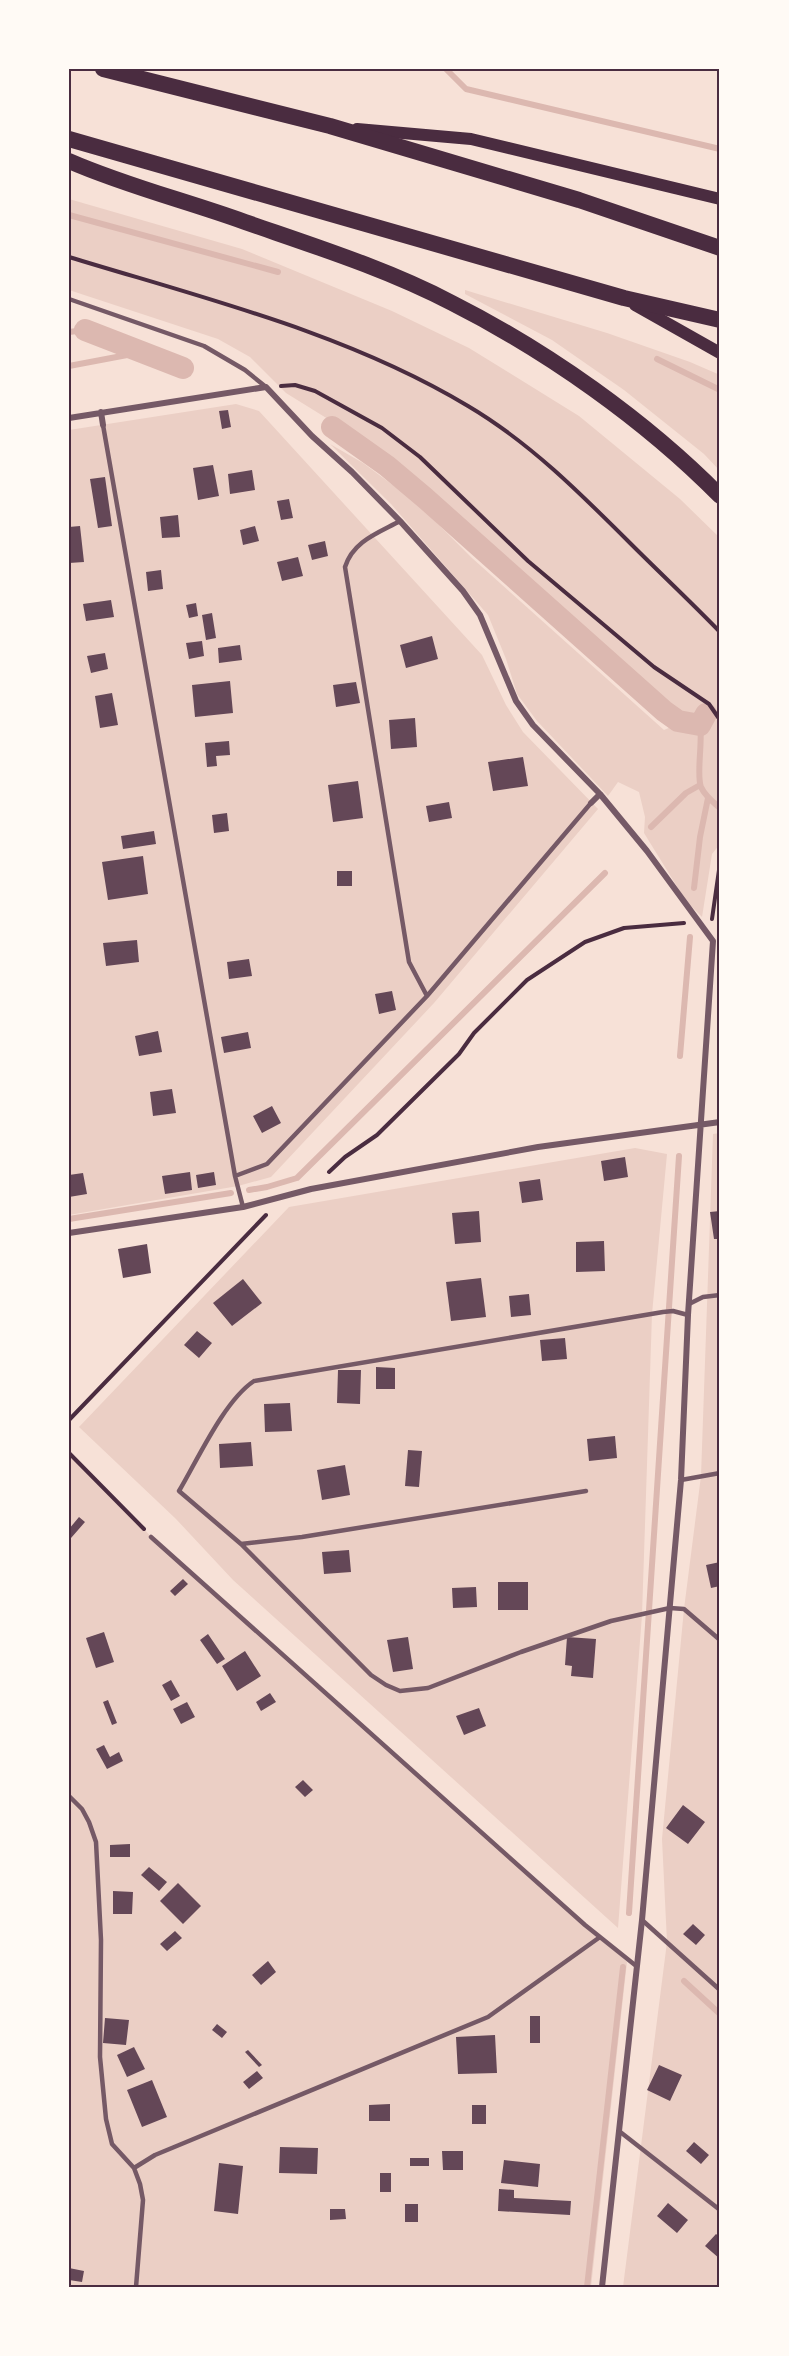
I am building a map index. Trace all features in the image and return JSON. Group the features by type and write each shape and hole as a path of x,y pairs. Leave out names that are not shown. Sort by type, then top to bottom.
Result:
{"highway":[{"path":"103,69 330,126 579,200 720,248"},
{"path":"69,139 624,298 720,320"},
{"path":"69,161 255,225 396,277 452,302 539,353 614,405 658,438 720,496"}],"main road":[{"path":"330,126 471,139 720,199"},
{"path":"624,298 720,353"}],"street":[{"path":"69,418 266,387 312,436 352,472 400,521 463,591 480,615 516,701 533,725 600,794 647,851 713,941 688,1315 681,1480 642,1920 635,1965 602,2287"},
{"path":"100,412 103,425"},
{"path":"591,803 600,794"},
{"path":"69,1233 243,1207 312,1189 538,1147 720,1122"}],"lane":[{"path":"69,299 204,346 245,370 266,387"},
{"path":"103,425 235,1176 243,1207"},
{"path":"400,521 358,544 349,554 345,567 409,962 427,996"},
{"path":"235,1176 267,1164 427,996 591,803"},
{"path":"689,1304 703,1297 720,1294"},
{"path":"688,1315 673,1311 663,1312 254,1381 244,1388 230,1405 179,1491 241,1544 371,1675 400,1691 428,1688 521,1652 611,1621 670,1608 684,1609 720,1640"},
{"path":"681,1480 720,1473"},
{"path":"241,1544 302,1537 586,1491"},
{"path":"151,1537 600,1937 635,1965"},
{"path":"69,1796 82,1809 96,1842 101,1941 100,2057 106,2119 112,2144 134,2168 143,2200 136,2287"},
{"path":"642,1920 720,1990"},
{"path":"134,2168 155,2155 488,2017 600,1937"},
{"path":"619,2132 720,2210"}],"path":[{"path":"69,257 277,322 380,362 468,406 531,451 579,492 720,632"},
{"path":"266,387 295,385 315,391 382,428 420,458 528,561 654,667 709,705 720,720"},
{"path":"713,941 712,908 720,863"},
{"path":"312,1189 345,1157 377,1135 459,1054 474,1033 527,980 564,954 585,942 624,928 699,922"},
{"path":"69,1420 286,1195"},
{"path":"69,1453 134,1516 151,1537"}],"shaded area":[{"path":"69,199 242,249 392,311 469,348 579,416 680,499 720,538 720,844 712,854 702,917 686,901 644,833 645,817 639,792 618,782 608,796 537,721 517,694 488,615 391,504 330,444 363,463 417,503 472,558 664,730 683,722 386,455 286,393 250,357 218,339 69,290"},
{"path":"465,290 607,333 720,375 720,471 704,454 624,390 552,340 465,294"},
{"path":"236,404 259,411 482,655 506,705 523,732 598,809 434,1003 271,1177 238,1186 69,1215 69,430"},
{"path":"720,1133 720,2287 623,2287 667,1942 662,1839 684,1609 701,1476 713,1134"},
{"path":"635,1148 667,1154 652,1314 642,1615 618,1928 233,1580 176,1519 79,1427 289,1207"},
{"path":"69,1453 134,1517 151,1537 627,1962 591,2287 69,2287"}],"building":[{"path":"228,410 231,427 222,429 219,411"},
{"path":"213,465 219,496 198,500 193,468"},
{"path":"252,470 255,490 230,494 228,474"},
{"path":"105,477 112,526 98,528 90,479"},
{"path":"289,499 293,518 281,520 277,501"},
{"path":"178,515 180,537 162,538 160,517"},
{"path":"80,526 84,562 69,563 69,527"},
{"path":"255,526 259,541 243,545 240,530"},
{"path":"325,541 328,556 312,560 308,545"},
{"path":"298,557 303,576 282,581 277,562"},
{"path":"161,570 163,589 148,591 146,572"},
{"path":"111,600 114,617 86,621 83,604"},
{"path":"196,603 198,616 189,618 186,605"},
{"path":"212,613 216,638 206,640 202,615"},
{"path":"432,636 438,659 406,668 400,645"},
{"path":"202,641 204,656 189,659 186,643"},
{"path":"240,645 242,660 219,663 218,648"},
{"path":"105,653 108,669 91,673 87,656"},
{"path":"230,681 233,713 195,717 192,685"},
{"path":"356,682 360,703 336,707 333,685"},
{"path":"112,693 118,725 100,728 95,696"},
{"path":"415,718 417,747 391,749 389,720"},
{"path":"229,741 230,755 216,756 217,766 207,767 205,743"},
{"path":"523,757 528,786 493,791 488,762"},
{"path":"358,781 363,818 333,822 328,785"},
{"path":"449,802 452,818 429,822 426,806"},
{"path":"227,813 229,831 214,833 212,815"},
{"path":"154,831 156,844 123,849 121,836"},
{"path":"143,856 148,894 108,900 102,862"},
{"path":"337,871 352,871 352,886 337,886"},
{"path":"137,940 139,962 106,966 103,943"},
{"path":"249,959 252,976 229,979 227,962"},
{"path":"392,991 396,1010 379,1014 375,994"},
{"path":"158,1031 162,1052 139,1056 135,1036"},
{"path":"248,1032 251,1048 224,1053 221,1037"},
{"path":"172,1089 176,1113 153,1116 150,1092"},
{"path":"272,1106 281,1123 262,1133 253,1116"},
{"path":"625,1157 628,1177 604,1181 601,1161"},
{"path":"190,1172 192,1190 165,1194 162,1176"},
{"path":"214,1172 216,1185 198,1188 196,1175"},
{"path":"83,1173 87,1194 69,1197 69,1175"},
{"path":"540,1179 543,1200 522,1203 519,1182"},
{"path":"479,1211 481,1242 455,1244 452,1213"},
{"path":"720,1211 720,1239 714,1239 710,1212"},
{"path":"604,1241 605,1271 576,1272 576,1242"},
{"path":"147,1244 151,1273 123,1278 118,1249"},
{"path":"481,1278 486,1317 451,1321 446,1282"},
{"path":"243,1279 262,1303 232,1326 213,1303"},
{"path":"529,1294 531,1315 511,1317 509,1296"},
{"path":"197,1331 212,1343 199,1358 184,1345"},
{"path":"565,1338 567,1359 542,1361 540,1340"},
{"path":"376,1367 395,1368 395,1389 376,1389"},
{"path":"338,1370 361,1370 360,1404 337,1403"},
{"path":"290,1403 292,1431 265,1432 264,1404"},
{"path":"615,1436 617,1458 589,1461 587,1439"},
{"path":"251,1442 253,1466 220,1468 219,1444"},
{"path":"408,1450 422,1451 419,1487 405,1486"},
{"path":"345,1465 350,1495 322,1500 317,1470"},
{"path":"79,1517 85,1522 71,1538 69,1529"},
{"path":"349,1550 351,1572 324,1574 322,1552"},
{"path":"720,1562 720,1586 711,1588 706,1565"},
{"path":"183,1579 188,1584 175,1596 170,1591"},
{"path":"498,1582 528,1582 528,1610 498,1610"},
{"path":"476,1587 477,1607 453,1608 452,1588"},
{"path":"104,1632 114,1662 96,1668 86,1638"},
{"path":"208,1634 225,1659 217,1664 200,1640"},
{"path":"408,1637 413,1669 393,1672 387,1640"},
{"path":"567,1637 596,1639 593,1678 571,1676 572,1666 565,1665"},
{"path":"245,1651 261,1676 237,1691 222,1666"},
{"path":"171,1680 180,1696 171,1701 162,1685"},
{"path":"270,1693 276,1702 261,1711 256,1702"},
{"path":"108,1700 117,1723 112,1725 103,1702"},
{"path":"187,1702 195,1717 181,1724 173,1709"},
{"path":"479,1708 486,1726 464,1735 456,1716"},
{"path":"104,1745 110,1757 119,1752 123,1761 107,1769 96,1749"},
{"path":"303,1780 313,1790 305,1797 295,1787"},
{"path":"683,1805 705,1822 688,1844 666,1828"},
{"path":"130,1844 130,1857 110,1857 110,1845"},
{"path":"149,1867 167,1882 159,1891 141,1875"},
{"path":"178,1883 201,1906 183,1924 160,1901"},
{"path":"113,1891 133,1892 132,1914 113,1914"},
{"path":"693,1924 705,1935 696,1945 683,1934"},
{"path":"175,1931 182,1938 167,1951 160,1944"},
{"path":"268,1961 276,1972 261,1985 252,1975"},
{"path":"530,2016 540,2016 540,2043 530,2043"},
{"path":"105,2018 129,2020 126,2045 103,2043"},
{"path":"217,2024 227,2032 222,2038 212,2030"},
{"path":"495,2035 497,2073 458,2074 456,2037"},
{"path":"134,2047 145,2069 127,2077 117,2055"},
{"path":"248,2050 262,2065 259,2067 245,2052"},
{"path":"659,2065 682,2075 670,2101 647,2090"},
{"path":"257,2071 263,2078 249,2089 243,2082"},
{"path":"152,2080 167,2117 142,2127 127,2090"},
{"path":"390,2104 390,2121 369,2121 369,2105"},
{"path":"472,2105 486,2105 486,2124 472,2124"},
{"path":"694,2142 709,2155 701,2164 686,2151"},
{"path":"280,2147 318,2148 317,2174 279,2173"},
{"path":"442,2151 463,2151 463,2170 443,2170"},
{"path":"410,2158 429,2158 429,2166 410,2166"},
{"path":"504,2160 540,2164 538,2187 501,2183"},
{"path":"219,2163 243,2166 238,2214 214,2211"},
{"path":"380,2173 391,2173 391,2192 380,2192"},
{"path":"499,2189 514,2190 514,2198 571,2201 570,2215 498,2211"},
{"path":"668,2203 688,2220 677,2233 657,2216"},
{"path":"405,2204 418,2204 418,2222 405,2222"},
{"path":"330,2209 345,2209 346,2219 330,2220"},
{"path":"716,2234 720,2237 720,2259 705,2246"},
{"path":"69,2268 84,2271 82,2282 69,2280"}],"waterway":[{"path":"446,69 466,89 720,149"},
{"path":"69,215 278,272"},
{"path":"69,332 85,330"},
{"path":"85,330 183,368"},
{"path":"69,366 143,352"},
{"path":"657,359 720,390"},
{"path":"332,427 387,466 425,498 664,711 678,721 700,725 706,714"},
{"path":"700,725 701,787 709,799 720,808"},
{"path":"651,827 686,793 700,785"},
{"path":"694,888 700,837 708,798"},
{"path":"249,1190 297,1178 605,873"},
{"path":"680,1056 690,937"},
{"path":"629,1913 679,1156"},
{"path":"69,1219 231,1193"},
{"path":"587,2287 623,1967"},
{"path":"684,1981 720,2014"}]}
